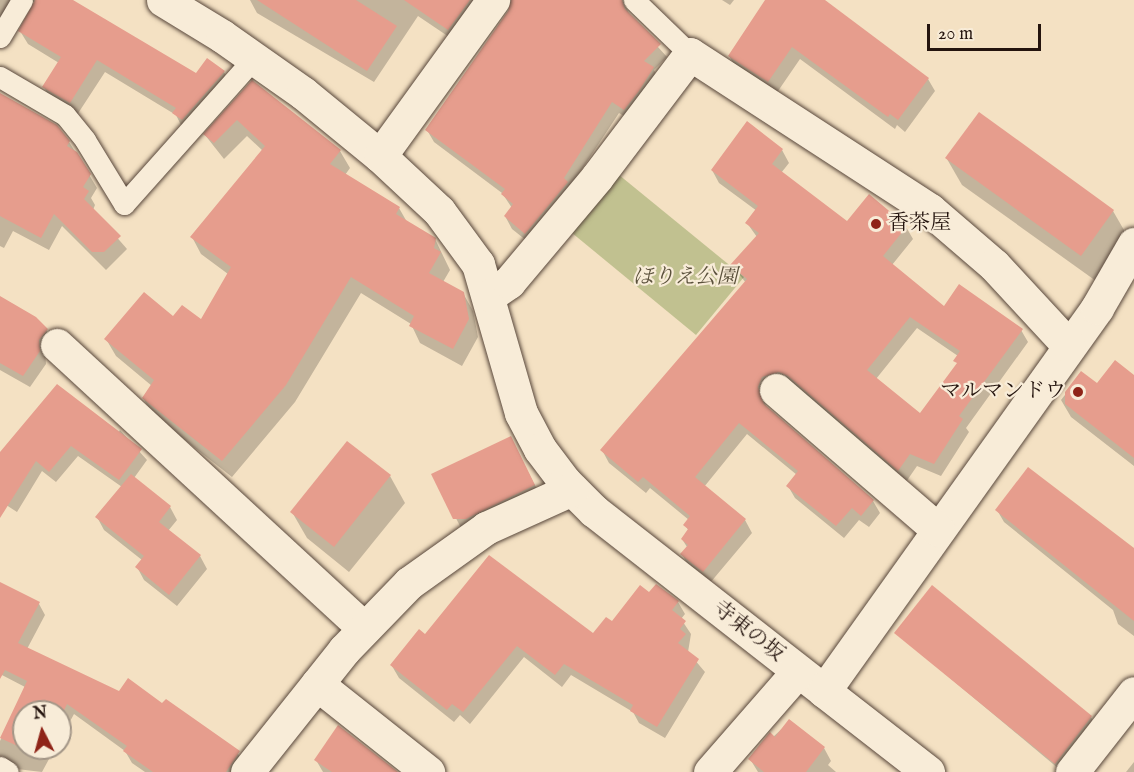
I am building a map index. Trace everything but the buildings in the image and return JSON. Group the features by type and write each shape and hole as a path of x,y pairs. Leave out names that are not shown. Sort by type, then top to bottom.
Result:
{"street":[{"name":"寺東の坂","path":"163,0 254,58 380,156 460,236 478,264 490,295 521,413 540,449 572,489 594,511 928,772"},
{"path":"380,156 493,0"},
{"path":"490,295 509,282 583,194 690,54 930,210 994,265 1069,346"},
{"path":"824,691 1113,283 1134,244"},
{"path":"57,345 364,627"},
{"path":"776,390 938,530"},
{"path":"247,772 364,627 409,583 446,553 528,507 572,489"},
{"path":"710,772 798,671"},
{"path":"317,684 428,772"},
{"path":"1072,772 1134,693"}],"lane":[{"path":"0,37 22,0"},
{"path":"634,0 690,54"},
{"path":"0,77 65,115 86,140 124,204 254,58"},
{"path":"0,767 8,772"}],"green space":[{"name":"ほりえ公園","path":"613,170 744,277 696,335 566,228"}],"place":[{"name":"香茶屋","path":"876,224"},
{"name":"マルマンドウ","path":"1078,392"}]}
